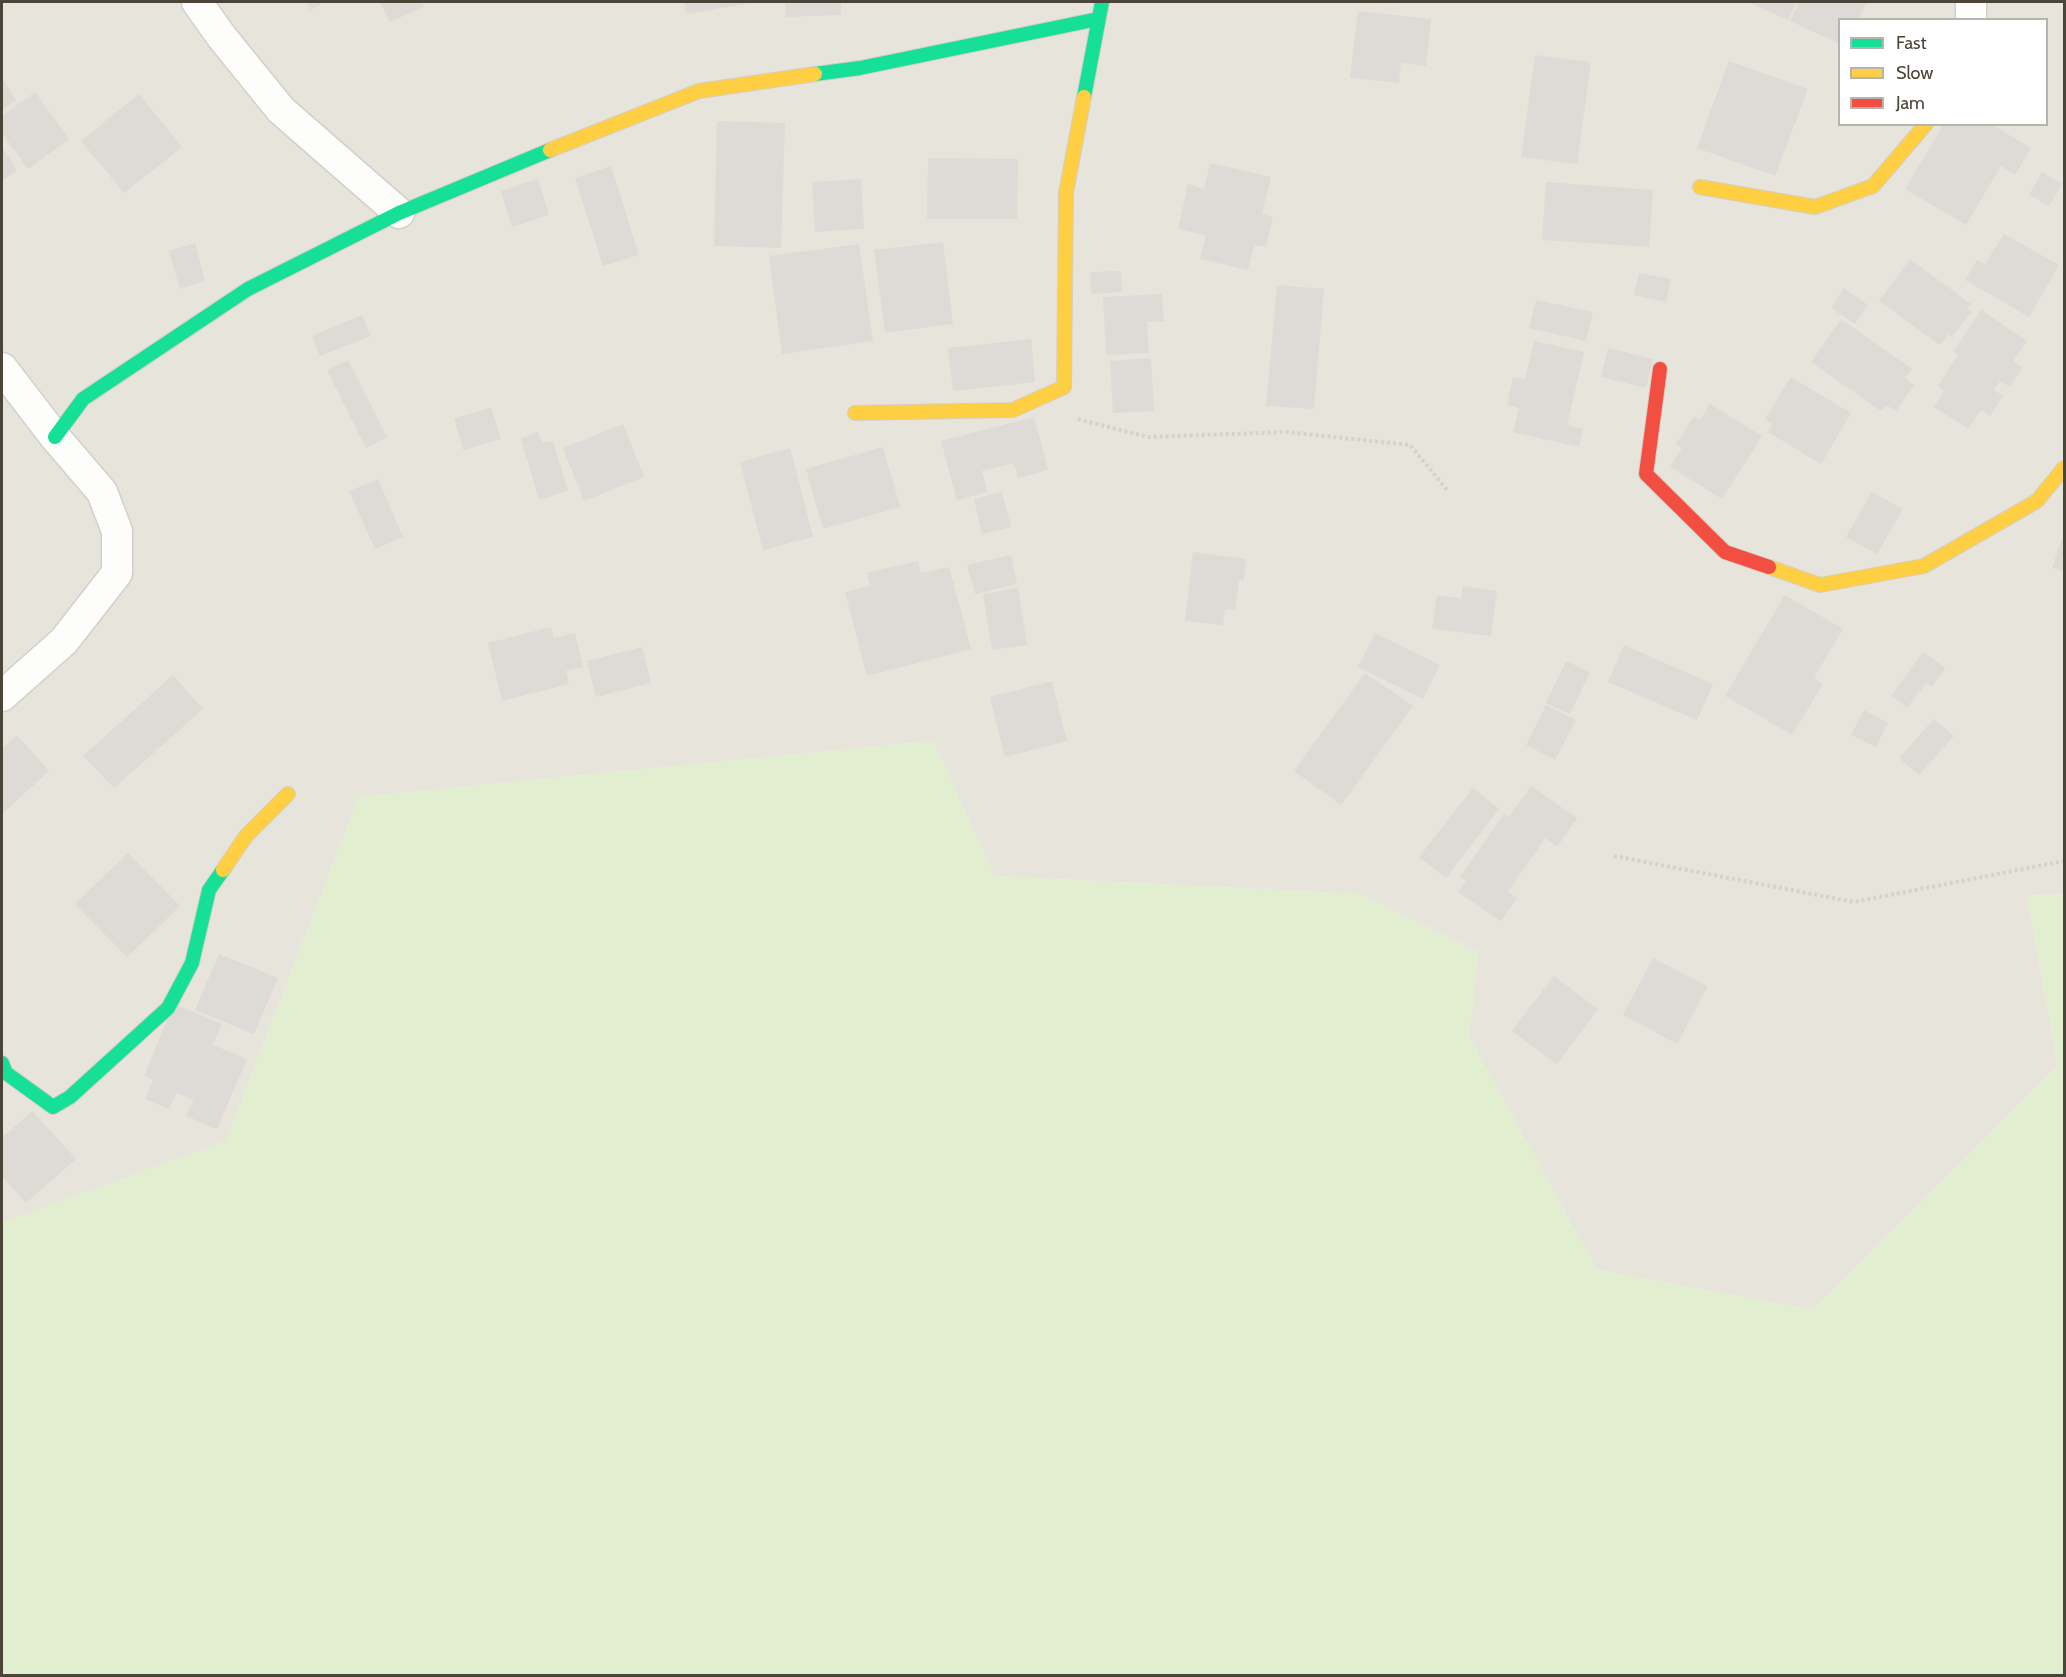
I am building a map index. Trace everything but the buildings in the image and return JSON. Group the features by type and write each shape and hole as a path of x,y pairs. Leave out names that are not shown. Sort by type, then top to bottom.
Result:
{"street":[{"path":"197,2 221,36 281,110 399,213"},
{"path":"855,413 1013,410 1064,387 1066,193 1102,2"},
{"path":"1971,2 1971,18"},
{"path":"55,437 83,399 248,290 399,213 587,134 699,91 860,68 1098,19"},
{"path":"1700,188 1815,207 1873,186 1924,126"},
{"path":"2,368 55,437 102,492 117,531 117,573 64,641 2,696"},
{"path":"1660,369 1646,474 1725,552 1820,585 1923,566 2037,501 2064,468"},
{"path":"2,1063 6,1073 53,1107 70,1097 168,1008 192,963 209,890 246,836 288,794"}],"path":[{"path":"1047,396 1077,419 1148,436 1287,432 1410,446 1448,491"},
{"path":"1614,856 1854,902 2064,861"}],"shaded area":[{"path":"2,2 2064,2 2064,894 2027,896 2058,1066 1813,1310 1597,1270 1469,1037 1478,952 1359,894 994,876 933,741 359,797 226,1141 2,1223"}],"green space":[{"path":"933,741 994,876 1359,894 1478,952 1469,1037 1597,1270 1813,1310 2058,1066 2027,896 2064,894 2064,1675 2,1675 2,1223 226,1141 359,797"}],"traffic: fast":[{"path":"1084,97 1102,2"},
{"path":"815,74 860,68 1098,19"},
{"path":"55,437 83,399 248,289 399,213 550,150"},
{"path":"2,1063 6,1073 53,1107 70,1097 168,1008 192,963 209,890 223,870"}],"traffic: slow":[{"path":"550,150 699,91 815,74"},
{"path":"855,413 1013,410 1064,387 1066,193 1084,97"},
{"path":"1700,187 1815,207 1873,186 1924,126"},
{"path":"1769,567 1820,585 1924,566 2037,501 2064,468"},
{"path":"223,870 246,836 288,794"}],"traffic: jam":[{"path":"1660,369 1646,474 1725,552 1769,567"}]}
